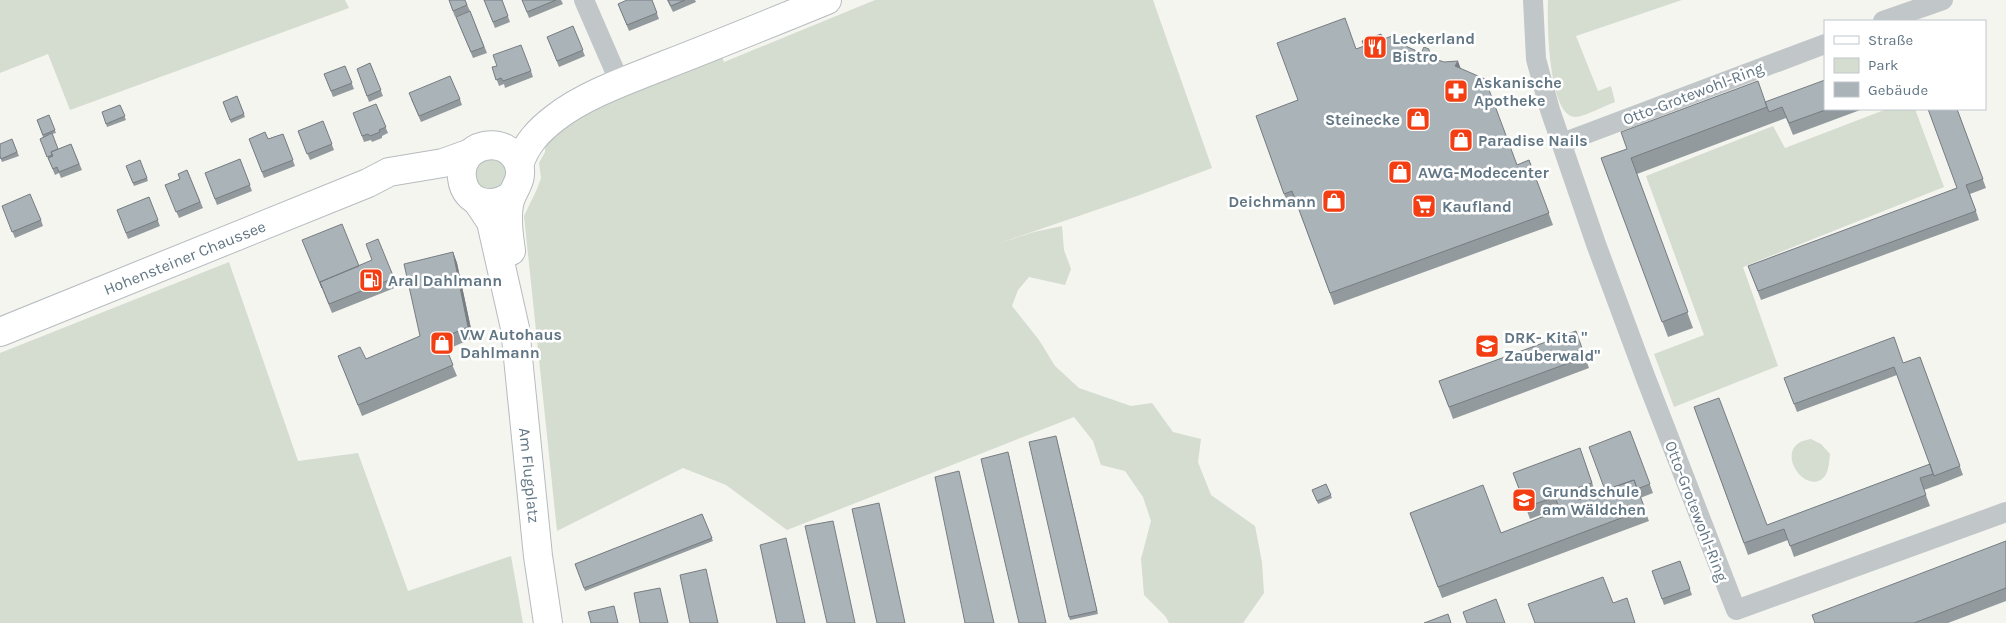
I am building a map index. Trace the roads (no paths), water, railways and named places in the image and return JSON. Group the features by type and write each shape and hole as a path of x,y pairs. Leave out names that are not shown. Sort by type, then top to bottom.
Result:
{"main road":[{"path":"620,83 589,92 556,105 510,137 493,144 484,145 468,154 461,172 471,195 486,204 495,204 504,201 512,195 518,187 520,178 519,165 527,144 556,117 572,107 620,83 827,0"},
{"path":"493,144 511,152 519,165"},
{"name":"Hohensteiner Chaussee","path":"0,332 368,183 395,170 443,163 468,154"},
{"name":"Hohensteiner Chaussee","path":"368,183 426,178 446,180 471,195"},
{"name":"Am Flugplatz","path":"471,195 490,222 515,328"},
{"name":"Am Flugplatz","path":"512,195 507,216 515,288 515,328 538,556 548,623"}],"street":[{"path":"584,0 620,83"},
{"name":"Otto-Grotewohl-Ring","path":"1534,0 1536,59 1550,110 1596,244 1645,376 1736,610 2006,512"},
{"path":"1887,20 1942,0"},
{"name":"Otto-Grotewohl-Ring","path":"1562,143 1824,44"}],"place":[{"name":"Leckerland Bistro","path":"1375,47"},
{"name":"Askanische Apotheke","path":"1456,91"},
{"name":"Steinecke","path":"1418,119"},
{"name":"Paradise Nails","path":"1461,140"},
{"name":"AWG-Modecenter","path":"1400,172"},
{"name":"Deichmann","path":"1334,201"},
{"name":"Kaufland","path":"1424,206"},
{"name":"Aral Dahlmann","path":"371,280"},
{"name":"VW Autohaus Dahlmann","path":"442,343"},
{"name":"DRK- Kita \" Zauberwald\"","path":"1487,346"},
{"name":"Grundschule am Wäldchen","path":"1524,500"}]}
